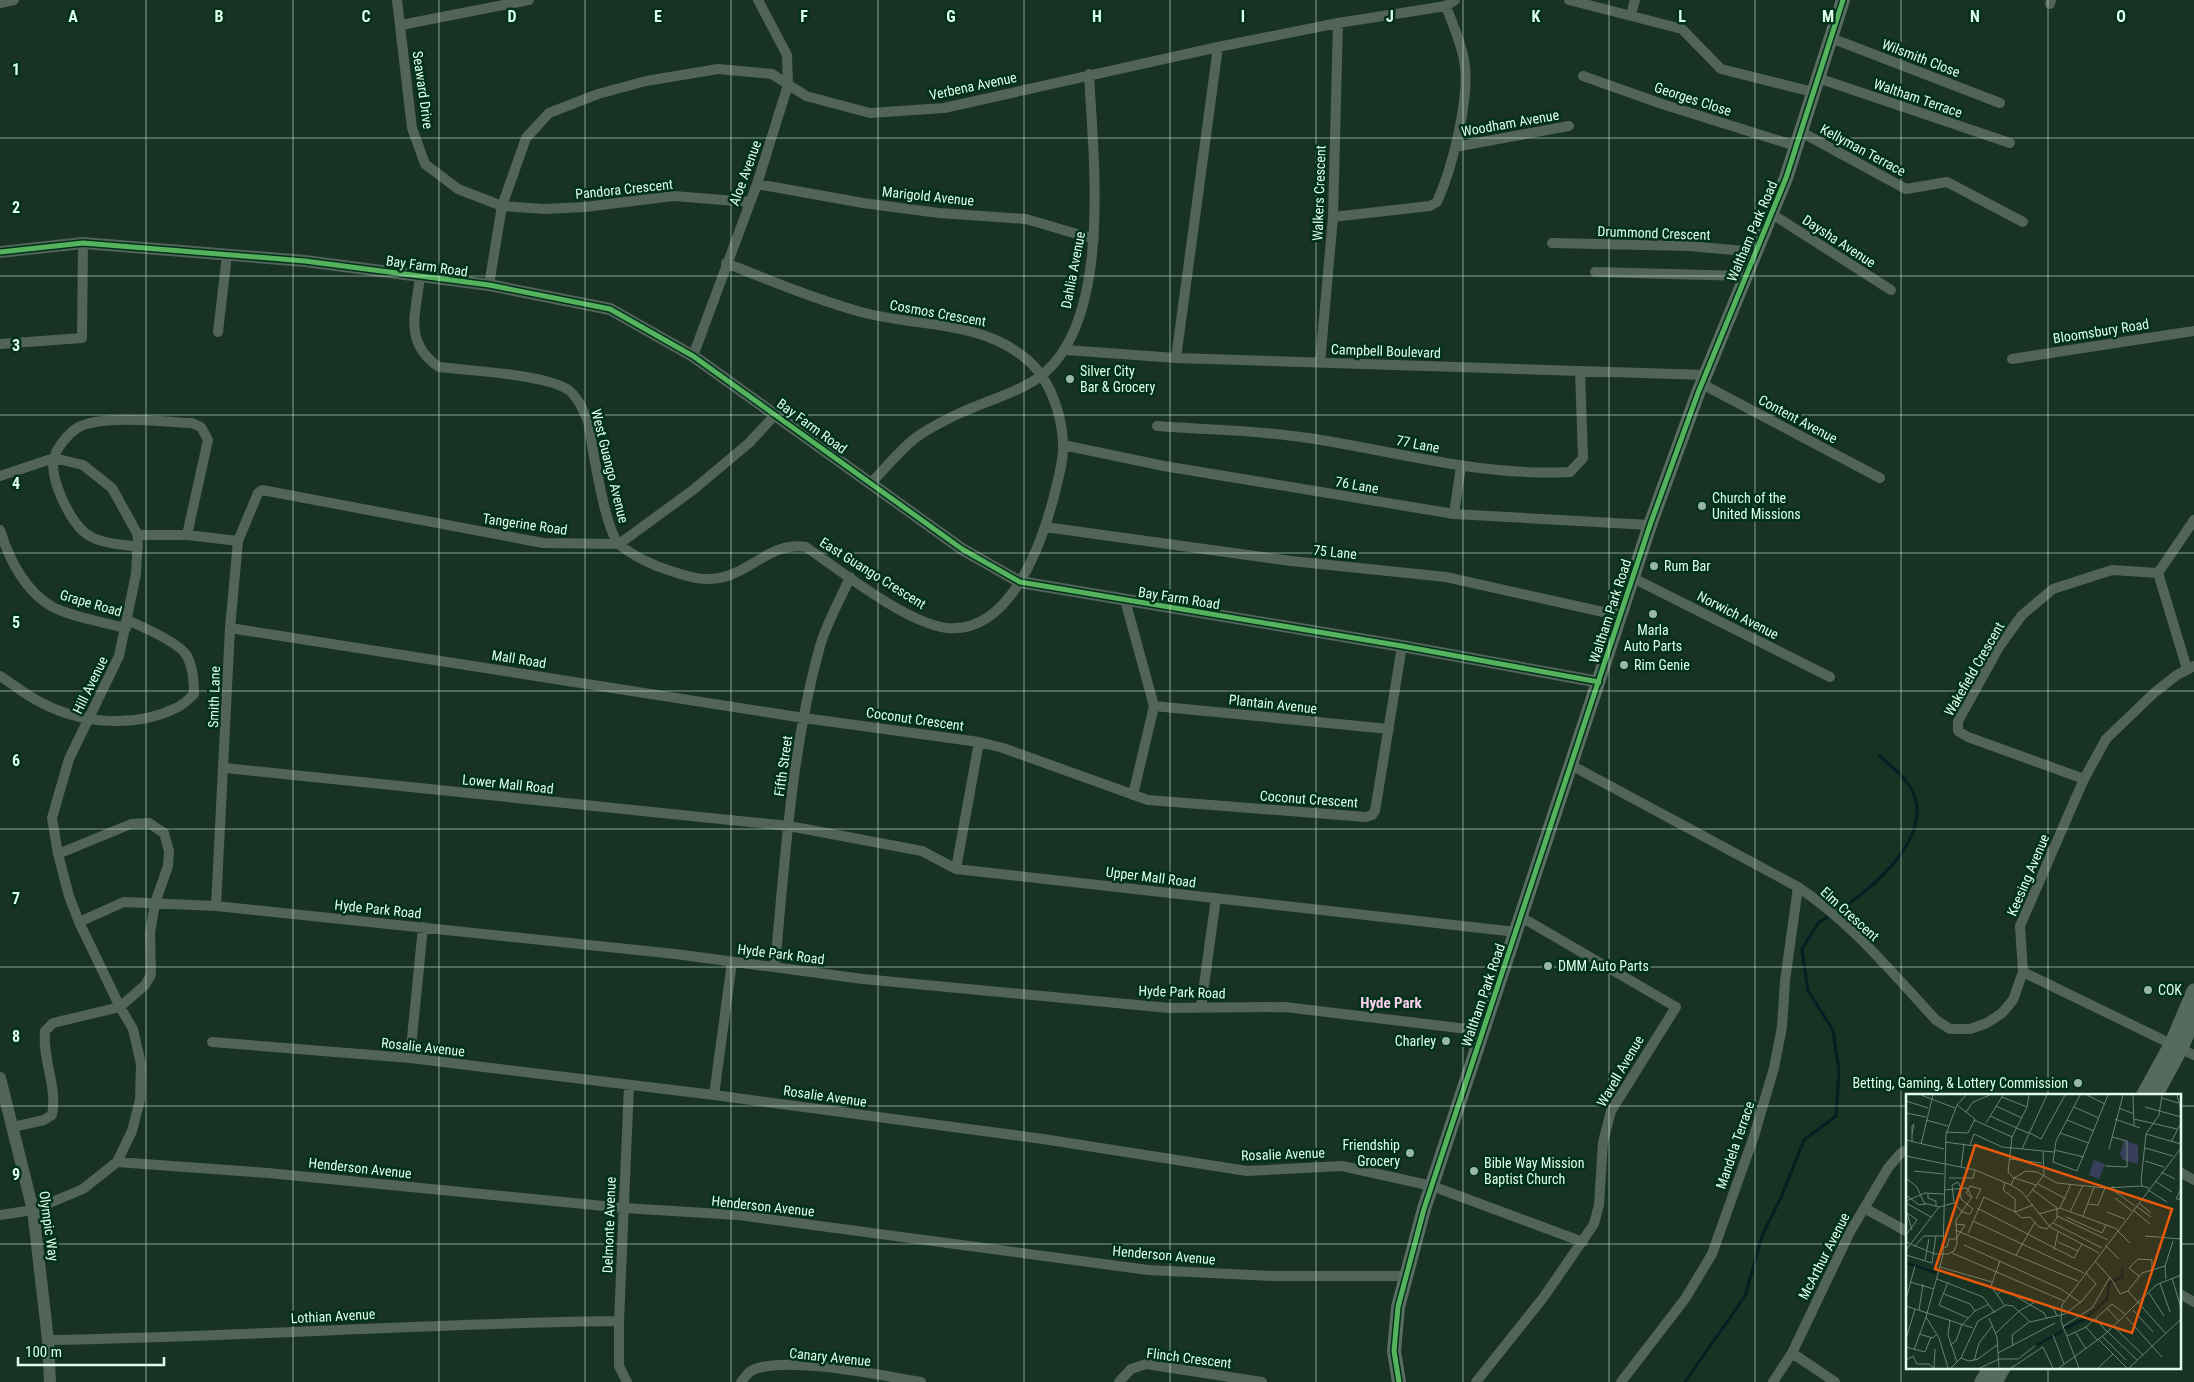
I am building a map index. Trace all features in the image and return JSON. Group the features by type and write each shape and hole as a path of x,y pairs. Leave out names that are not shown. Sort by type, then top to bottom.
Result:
{"main road":[{"name":"Waltham Park Road","path":"1399,1382 1394,1342 1398,1307 1405,1276 1432,1186 1650,525 1744,276 1772,214 1801,132 1842,0"},
{"path":"2145,1094 2182,1049 2194,992"},
{"path":"2156,1094 2182,1049 2194,1018"}],"street":[{"path":"0,3 14,0"},
{"name":"Seaward Drive","path":"397,0 412,128 425,164 458,189 502,206"},
{"path":"401,25 529,0"},
{"name":"Aloe Avenue","path":"693,356 726,263 757,184 788,85 787,55 758,0"},
{"path":"1569,0 1630,14 1682,29 1721,69 1813,92"},
{"path":"1630,14 1635,0"},
{"path":"1334,217 1430,206 1437,202 1455,147 1466,78 1464,59 1450,3"},
{"name":"Verbena Avenue","path":"502,206 526,138 549,113 598,94 646,81 718,69 772,74 806,96 870,113 944,108 1089,74 1218,47 1450,3"},
{"name":"Walkers Crescent","path":"1320,363 1334,217 1338,23"},
{"name":"Wilsmith Close","path":"1831,38 2000,103"},
{"path":"1176,358 1218,47"},
{"name":"Dahlia Avenue","path":"871,484 913,440 956,415 1042,376 1066,350 1084,302 1094,239 1096,210 1089,74"},
{"name":"Georges Close","path":"1583,76 1662,104 1796,146"},
{"name":"Waltham Terrace","path":"1818,78 2010,143"},
{"name":"Woodham Avenue","path":"1455,147 1569,126"},
{"name":"Kellyman Terrace","path":"1801,132 1906,189 1947,182 2023,222"},
{"name":"Marigold Avenue","path":"757,184 901,208 1026,219 1094,239"},
{"name":"Pandora Crescent","path":"502,206 545,209 585,207 673,196 749,202"},
{"path":"489,285 502,206"},
{"name":"Daysha Avenue","path":"1772,214 1891,290"},
{"name":"Drummond Crescent","path":"1552,243 1689,246 1755,252"},
{"path":"0,344 82,338 82,244"},
{"name":"Bay Farm Road","path":"0,252 82,244 305,261 489,285 610,309 693,356 962,549 1020,582 1402,646 1599,682"},
{"path":"218,332 227,255"},
{"name":"Cosmos Crescent","path":"726,263 861,312 892,319 976,331 993,337 1024,356 1042,376 1058,412 1063,445 1057,484 1045,526 1020,582"},
{"path":"1595,272 1744,276"},
{"name":"West Guango Avenue","path":"420,276 414,334 417,347 428,359 439,367 544,380 568,390 582,407 588,421 610,527 619,544"},
{"name":"Bloomsbury Road","path":"2012,359 2194,331"},
{"name":"Campbell Boulevard","path":"1066,350 1176,358 1580,371 1704,379"},
{"name":"77 Lane","path":"1157,426 1307,438 1461,466 1551,473 1570,472 1583,458 1580,371"},
{"name":"Content Avenue","path":"1704,379 1880,478"},
{"path":"619,544 693,490 749,443 776,414"},
{"path":"138,547 107,542 84,532 68,512 54,476 54,458 65,439 78,428 94,422 126,420 192,423 201,427 208,440 187,535"},
{"name":"76 Lane","path":"1063,445 1164,466 1454,514 1650,525"},
{"path":"0,476 54,458"},
{"name":"Hill Avenue","path":"54,458 83,465 112,488 138,535 127,624 119,656 68,759 52,818 58,854 79,922 120,1007 133,1029 141,1064 140,1100 132,1131 117,1162"},
{"path":"1454,514 1461,466"},
{"name":"Tangerine Road","path":"258,493 262,490 543,543 619,544"},
{"name":"Smith Lane","path":"216,906 225,768 230,628 238,541 258,493"},
{"path":"2191,668 2158,572 2194,520"},
{"name":"75 Lane","path":"1045,526 1291,561 1446,577 1621,616"},
{"name":"Grape Road","path":"0,530 14,564 33,593 52,607 127,624 164,638 186,654 194,677 194,694 178,708 152,717 119,722 88,719"},
{"path":"138,535 187,535 238,541"},
{"name":"East Guango Crescent","path":"619,544 660,568 694,578 709,580 731,574 780,548 793,545 806,547 914,619 947,628 977,624 999,608 1020,582"},
{"name":"Wakefield Crescent","path":"2084,779 1962,735 1957,727 1958,721 1999,647 2022,615 2053,589 2112,570 2158,572"},
{"name":"Fifth Street","path":"775,966 789,826 804,718 819,648 850,577"},
{"name":"Norwich Avenue","path":"1633,578 1830,677"},
{"path":"1125,600 1154,706 1133,795"},
{"name":"Mall Road","path":"230,628 804,718"},
{"name":"Coconut Crescent","path":"804,718 979,742 1003,748 1148,800 1366,817 1372,815 1375,810 1402,646"},
{"name":"Keesing Avenue","path":"2023,972 2020,926 2084,779 2106,738 2155,692 2191,668"},
{"path":"0,676 43,704 88,719"},
{"name":"Plantain Avenue","path":"1154,706 1389,729"},
{"path":"956,869 979,742"},
{"name":"Elm Crescent","path":"1571,765 1798,887 1824,904 1851,929 1936,1020 1950,1029 1970,1029 1987,1023 2002,1013 2013,1000 2020,987 2023,972"},
{"name":"Lower Mall Road","path":"225,768 789,826"},
{"path":"13,1127 44,1120 52,1115 54,1105 44,1044 45,1031 53,1023 120,1007 145,985 151,975 150,934 155,903 168,866 169,851 164,833 149,823 131,824 58,854"},
{"name":"Upper Mall Road","path":"789,826 922,851 956,869 1516,932"},
{"name":"Mandela Terrace","path":"1621,1382 1685,1299 1712,1254 1754,1136 1774,1068 1782,1027 1785,981 1798,887"},
{"path":"1201,1008 1216,898"},
{"name":"Hyde Park Road","path":"79,922 124,902 216,906 775,966 873,980 1169,1008 1285,1007 1484,1031"},
{"name":"Wavell Avenue","path":"1476,1382 1543,1298 1594,1224 1599,1205 1603,1142 1611,1111 1676,1006 1521,917"},
{"path":"410,1058 422,927"},
{"path":"714,1094 732,962"},
{"path":"2023,972 2182,1049"},
{"name":"Rosalie Avenue","path":"212,1042 410,1058 714,1094 1042,1139 1247,1171 1342,1166 1432,1186 1583,1242"},
{"name":"Olympic Way","path":"0,1078 34,1210 48,1340 50,1382"},
{"name":"Delmonte Avenue","path":"626,1382 619,1366 619,1321 629,1085"},
{"name":"McArthur Avenue","path":"1773,1382 1792,1353 1850,1232 1888,1168 1900,1154 1906,1150"},
{"path":"0,1215 34,1210 83,1189 117,1162"},
{"name":"Henderson Avenue","path":"117,1162 268,1173 624,1208 738,1215 1148,1270 1274,1276 1405,1276"},
{"path":"2182,1173 2194,1180"},
{"path":"1864,1208 1906,1231"},
{"path":"2182,1295 2194,1302"},
{"name":"Lothian Avenue","path":"48,1340 166,1338 491,1322 619,1321"},
{"path":"1792,1353 1835,1382"},
{"name":"Flinch Crescent","path":"1119,1382 1131,1369 1146,1364 1262,1382"},
{"name":"Canary Avenue","path":"741,1382 750,1371 766,1366 795,1365 921,1382"}],"waterway":[{"path":"1836,912 1867,890 1883,875 1898,858 1909,840 1916,822 1916,803 1909,785 1879,755"},
{"path":"1685,1382 1745,1296 1762,1236 1782,1195 1804,1140 1836,1116 1839,1071 1833,1030 1808,991 1802,949 1819,922 1831,915"}],"cycle path":[{"path":"1399,1382 1394,1351 1398,1307 1424,1209 1650,525 1698,393 1786,178 1843,0"},
{"path":"0,252 83,243 305,261 489,285 610,309 693,356 962,549 1020,582 1402,646 1599,682"}],"place":[{"name":"Silver City Bar & Grocery","path":"1070,379"},
{"name":"Church of the United Missions","path":"1702,506"},
{"name":"Rum Bar","path":"1654,566"},
{"name":"Marla Auto Parts","path":"1653,614"},
{"name":"Rim Genie","path":"1624,665"},
{"name":"DMM Auto Parts","path":"1548,966"},
{"name":"COK","path":"2148,990"},
{"name":"Charley","path":"1446,1041"},
{"name":"Betting, Gaming, & Lottery Commission","path":"2078,1083"},
{"name":"Friendship Grocery","path":"1410,1153"},
{"name":"Bible Way Mission Baptist Church","path":"1474,1171"}],"district":[{"name":"Hyde Park","path":"1391,1003"}]}
